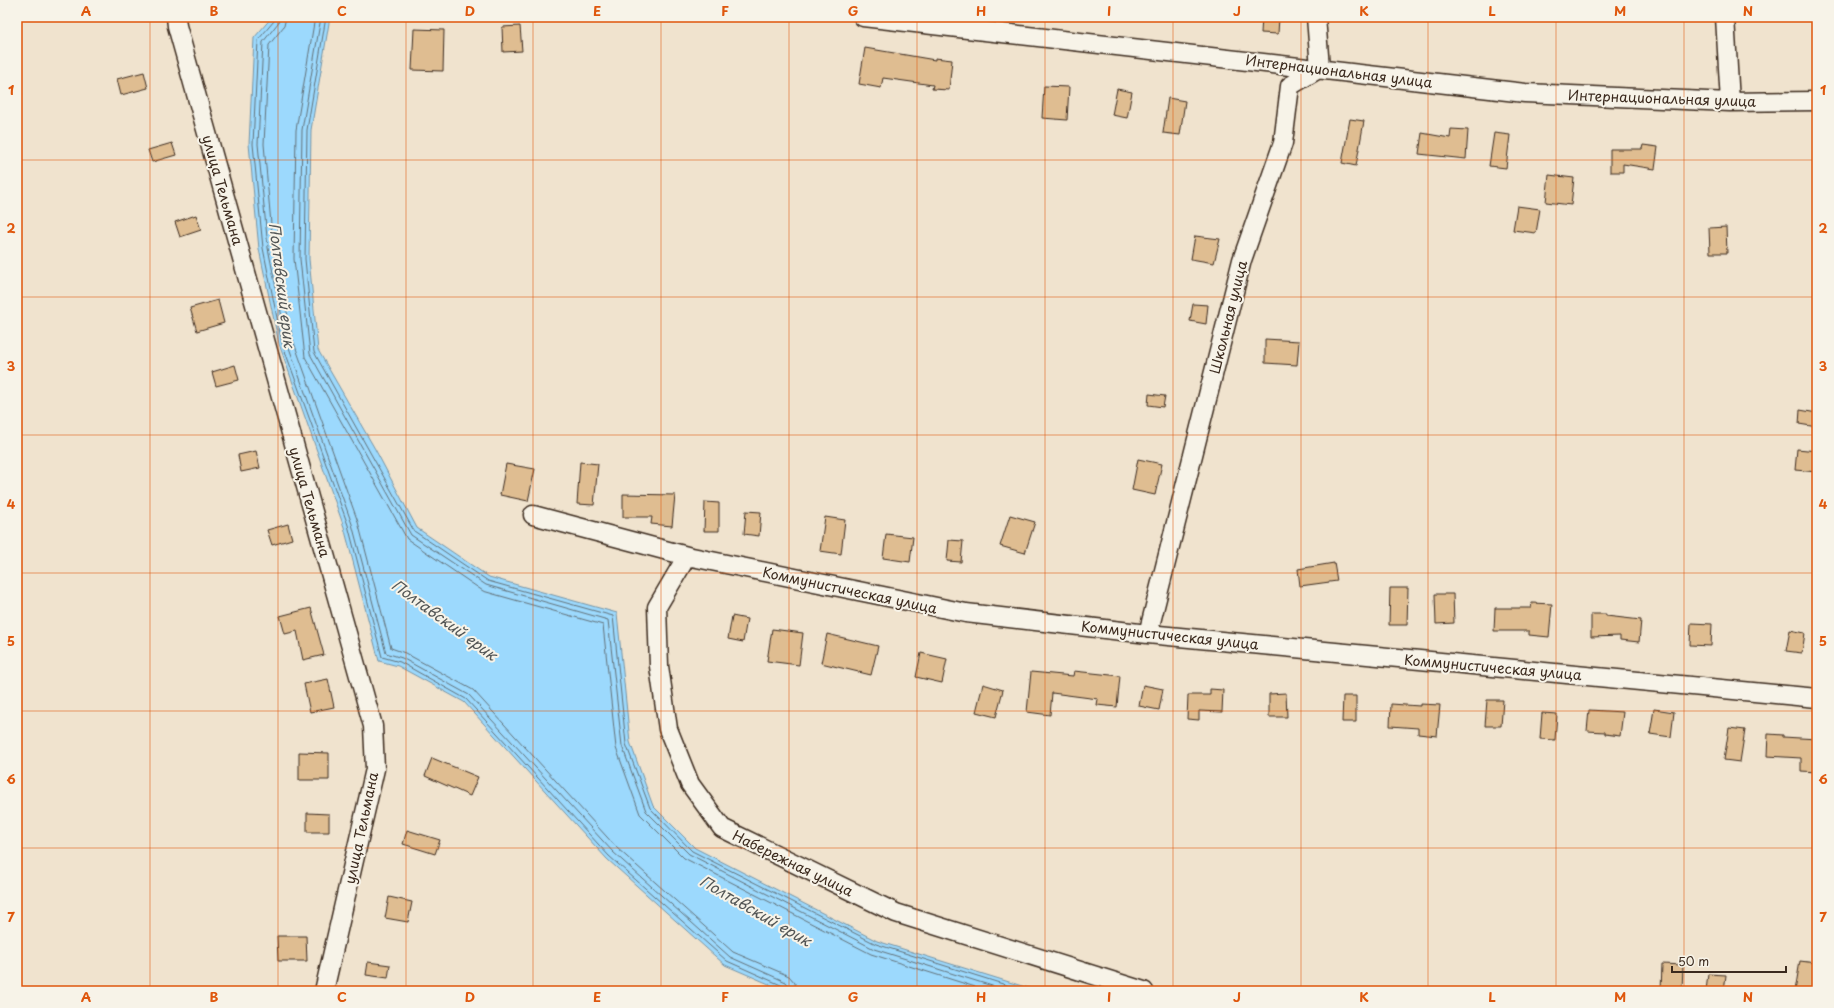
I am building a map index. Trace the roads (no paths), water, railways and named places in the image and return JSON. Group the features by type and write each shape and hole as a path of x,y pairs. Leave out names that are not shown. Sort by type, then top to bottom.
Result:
{"street":[{"name":"улица Тельмана","path":"176,17 177,26 373,726 375,769 324,991"},
{"name":"Интернациональная улица","path":"863,17 1320,68 1525,93 1730,102 1817,101"},
{"path":"1316,17 1320,68"},
{"path":"1725,17 1730,102"},
{"name":"Школьная улица","path":"1148,634 1242,260 1283,143 1290,86 1320,68"},
{"name":"Коммунистическая улица","path":"533,515 686,556 966,613 1148,634 1817,698"},
{"name":"Набережная улица","path":"686,556 656,607 659,666 668,729 690,784 722,828 896,913 1144,991"}],"water":[{"name":"Полтавский ерик","path":"272,17 330,17 311,130 309,259 318,350 375,449 417,528 489,577 617,613 630,742 653,806 695,848 877,941 1038,991 785,991 725,965 607,859 464,702 398,666 379,661 344,527 279,344 259,249 249,144 254,38"}]}
